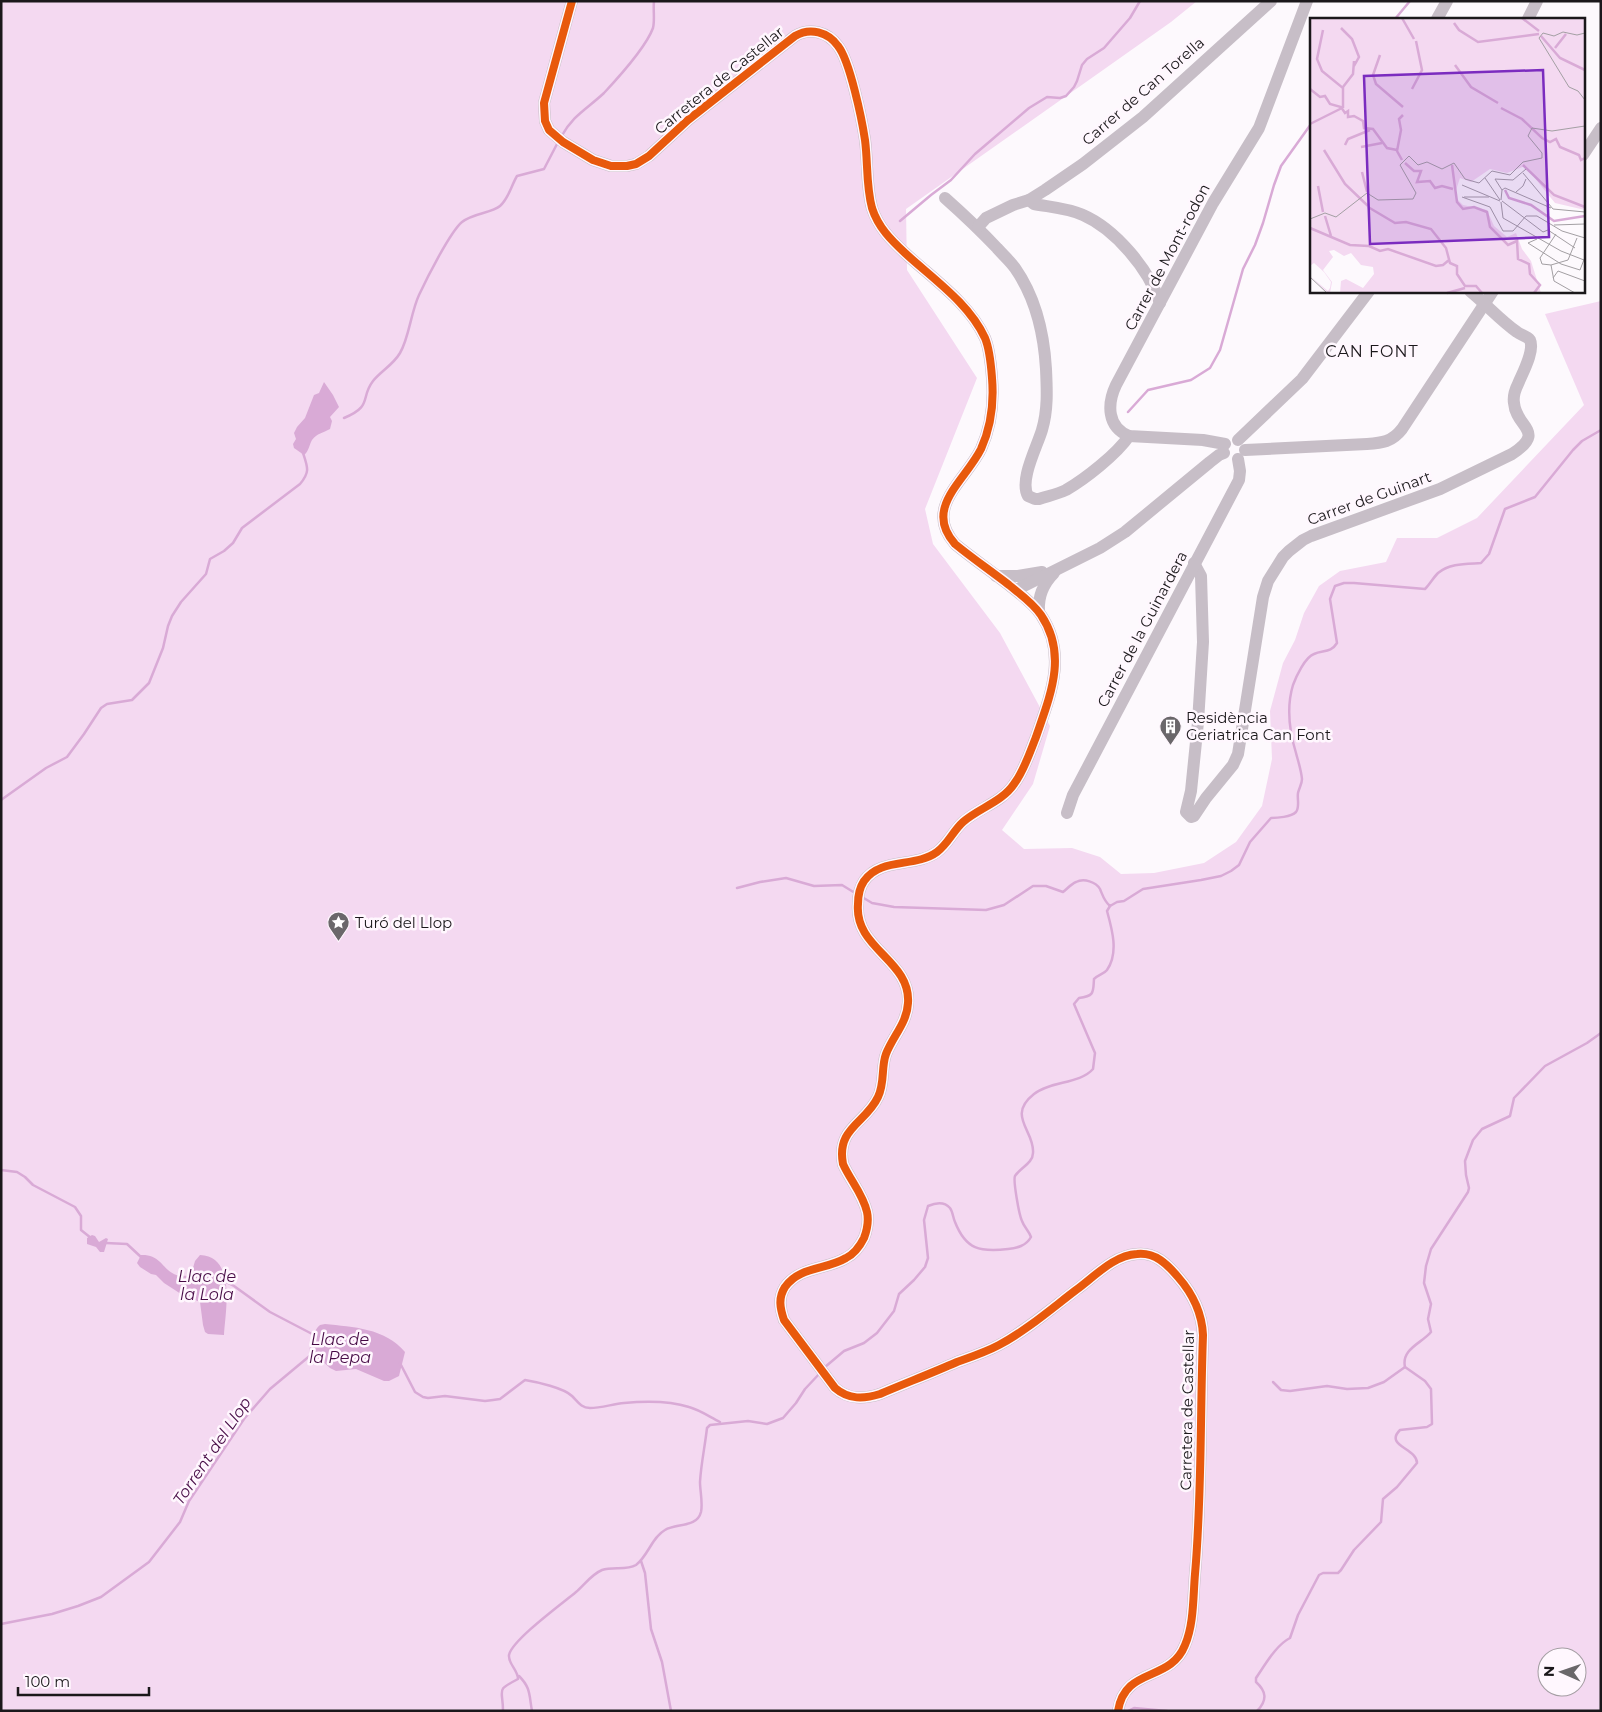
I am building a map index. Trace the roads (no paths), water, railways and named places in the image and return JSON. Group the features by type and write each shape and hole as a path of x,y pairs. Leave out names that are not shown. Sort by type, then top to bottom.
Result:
{"street":[{"name":"Carretera de Castellar","path":"572,1 544,103 545,121 549,130 563,142 593,160 611,166 636,164 649,156 688,120 799,33 810,31 822,33 838,45 845,60 860,115 865,142 870,196 876,220 891,240 951,294 969,313 979,327 989,350 992,381 991,412 985,438 975,459 947,501 942,514 942,521 947,534 955,544 1016,590 1039,611 1051,638 1055,653 1056,671 1038,730 1029,754 1014,784 1000,798 963,823 936,853 918,861 882,868 868,876 860,891 857,906 858,920 870,942 898,971 908,990 908,1010 886,1055 882,1088 870,1108 851,1128 843,1143 843,1164 864,1202 868,1213 868,1222 866,1232 858,1248 848,1258 803,1272 793,1278 781,1295 780,1307 784,1320 835,1388 841,1393 854,1398 871,1397 999,1344 1032,1324 1119,1259 1130,1255 1145,1254 1154,1256 1171,1269 1188,1291 1197,1308 1202,1327 1198,1528 1190,1625 1185,1646 1176,1659 1163,1669 1131,1684 1122,1696 1118,1711"},
{"name":"Carrer de Can Torella","path":"978,227 986,218 1013,205 1029,200 1083,164 1143,117 1272,1"},
{"name":"Carrer de Mont-rodon","path":"1129,436 1119,430 1112,421 1110,401 1116,386 1213,203 1259,128 1307,1"},
{"path":"1438,18 1447,1"},
{"path":"1528,18 1537,1"},
{"path":"1584,154 1601,128"},
{"path":"945,198 978,227 1016,269 1036,310 1043,337 1047,387 1046,414 1026,477 1025,488 1028,496 1035,499 1067,490 1115,452 1129,436 1203,440 1225,448 1230,459 1302,379 1368,292"},
{"path":"1029,200 1034,204 1082,214 1103,227 1135,259 1149,279 1160,303"},
{"name":"Carrer de Guinart","path":"1194,564 1199,570 1202,583 1203,642 1191,791 1186,808 1186,812 1191,817 1194,816 1233,765 1238,754 1263,597 1275,569 1289,551 1311,536 1456,482 1512,454 1522,448 1528,440 1528,432 1514,402 1516,390 1530,356 1530,341 1471,292"},
{"path":"1240,450 1381,443 1393,438 1402,429 1492,292"},
{"path":"1016,590 1100,548 1125,532 1219,455 1232,439 1240,450"},
{"name":"Carrer de la Guinardera","path":"1067,813 1073,795 1239,480 1240,450"},
{"path":"996,576 1032,575 1059,568"},
{"path":"1039,611 1038,602 1042,588 1059,568"}],"water":[{"path":"324,382 339,407 330,417 332,421 330,429 318,434 314,438 304,455 294,448 293,444 296,439 294,433 305,418 314,395 319,393"},
{"path":"92,1235 99,1242 106,1238 108,1239 104,1252 100,1252 96,1247 87,1244 87,1238"},
{"name":"Llac de la Lola","path":"141,1255 156,1259 169,1271 182,1276 191,1275 195,1261 200,1255 212,1258 220,1265 224,1275 227,1300 224,1335 208,1334 205,1332 200,1302 181,1294 164,1283 156,1275 140,1267 137,1263"},
{"name":"Llac de la Pepa","path":"325,1324 368,1330 378,1333 397,1344 405,1352 399,1376 389,1381 384,1381 356,1369 336,1371 320,1359 313,1357 309,1353 313,1338 318,1327"}],"waterway":[{"path":"561,137 575,118 617,79 644,44 653,28 654,1"},
{"path":"900,221 951,180 975,154 1029,108 1047,97 1060,98 1066,96 1074,87 1082,65 1087,59 1104,48 1130,18 1140,1"},
{"path":"1396,18 1410,1"},
{"path":"1128,412 1148,390 1191,380 1210,368 1220,350 1243,269 1255,245 1281,166 1310,125"},
{"path":"344,418 359,410 373,381 400,353 406,340 419,295 457,227 466,219 500,206 508,196 517,176 544,169 557,144"},
{"path":"862,897 872,903 894,907 986,910 1004,905 1033,886 1046,886 1063,892 1074,883 1083,880 1096,884 1110,906 1124,901 1143,889 1221,876 1231,871 1239,865 1250,842 1271,818 1294,814 1297,810 1298,793 1302,779 1290,727 1291,694 1296,677 1307,659 1314,654 1327,651 1337,643 1330,599 1335,586 1344,583 1354,583 1425,589 1438,573 1448,567 1481,563 1489,554 1505,509 1535,497 1573,450 1582,441 1601,430"},
{"path":"1,800 46,768 67,757 101,708 107,704 132,700 149,683 163,648 168,626 181,602 206,574 210,559 233,543 242,528 300,484 307,473 303,453"},
{"path":"737,888 786,878 814,886 842,885 855,893"},
{"path":"825,1367 844,1351 864,1343 877,1333 894,1311 899,1294 925,1267 928,1258 924,1220 928,1206 939,1203 948,1206 959,1231 969,1244 975,1247 989,1250 1015,1248 1024,1244 1031,1237 1021,1218 1015,1184 1015,1176 1029,1163 1033,1153 1030,1138 1022,1117 1022,1109 1026,1102 1041,1090 1081,1077 1093,1069 1095,1053 1074,1004 1079,998 1091,995 1094,979 1106,971 1111,963 1114,949 1107,911 1110,906"},
{"path":"1257,1711 1263,1703 1264,1692 1256,1682 1256,1678 1275,1650 1290,1638 1298,1615 1319,1575 1323,1573 1338,1573 1341,1570 1354,1550 1381,1522 1383,1499 1397,1487 1417,1463 1416,1458 1398,1444 1396,1435 1400,1430 1427,1427 1432,1424 1431,1389 1425,1381 1405,1367 1405,1361 1409,1351 1431,1332 1428,1319 1431,1304 1424,1283 1426,1266 1431,1249 1468,1192 1465,1161 1473,1140 1482,1129 1510,1116 1514,1098 1545,1066 1587,1043 1601,1033"},
{"path":"1,1170 17,1172 33,1185 75,1207 81,1216 81,1230 91,1238"},
{"path":"106,1243 127,1244 141,1257"},
{"path":"224,1281 270,1312 316,1336"},
{"name":"Torrent del Llop","path":"1,1624 52,1614 101,1597 149,1562 180,1522 189,1501 244,1419 270,1389 312,1354"},
{"name":"Torrent del Llop","path":"400,1363 415,1392 428,1398 445,1396 485,1401 500,1399 525,1380 563,1390 587,1408 632,1402 666,1403 693,1408 720,1422"},
{"path":"1273,1382 1281,1390 1290,1391 1327,1386 1347,1389 1368,1388 1384,1382 1405,1367"},
{"path":"503,1711 503,1688 518,1679 509,1655 519,1640 595,1574 606,1569 628,1568 636,1565 661,1533 670,1528 691,1523 699,1517 702,1505 700,1486 707,1428 710,1425 748,1421 767,1424 783,1418 820,1373"},
{"path":"641,1561 645,1573 651,1629 662,1662 671,1711"},
{"path":"519,1676 528,1688 532,1711"},
{"path":"1128,1711 1134,1708 1167,1711"}],"place":[{"name":"Residència Geriatrica Can Font","path":"1170,745"},
{"name":"Turó del Llop","path":"339,941"}],"district":[{"name":"CAN FONT","path":"1372,351"}]}
